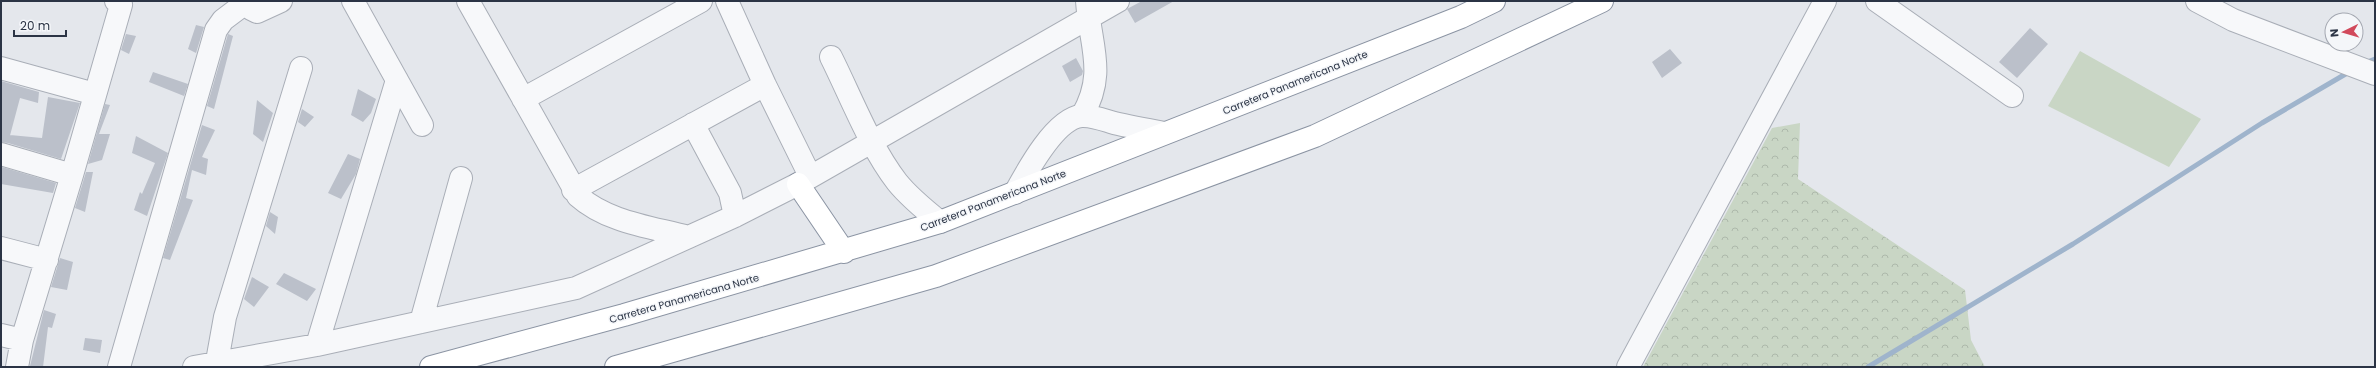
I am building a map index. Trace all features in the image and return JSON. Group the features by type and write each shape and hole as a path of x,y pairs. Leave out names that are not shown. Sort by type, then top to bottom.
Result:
{"highway":[{"name":"Carretera Panamericana Norte","path":"431,367 624,315 844,252 940,222 1461,16 1494,1"},
{"path":"616,367 656,362 936,276 1315,136 1602,1"},
{"path":"804,180 844,252"}],"street":[{"path":"17,367 22,340 47,260 121,5 116,1"},
{"path":"119,367 216,30 223,20 247,1 251,9 257,12 281,1"},
{"path":"352,1 422,125"},
{"path":"523,99 701,1"},
{"path":"727,1 765,85 804,180"},
{"path":"194,367 216,365 316,345 576,288 735,216 804,180 873,142 1088,10 1118,1"},
{"path":"1628,367 1826,1"},
{"path":"1878,1 2012,96"},
{"path":"2197,1 2233,20 2375,74"},
{"path":"474,3 523,99 574,190 590,207 626,221 688,237"},
{"path":"1082,116 1095,88 1096,72 1088,10"},
{"path":"831,57 873,142 897,182 919,205 940,222"},
{"path":"1,68 95,94"},
{"path":"216,365 225,317 301,68"},
{"path":"316,345 397,80"},
{"path":"574,190 765,85"},
{"path":"1014,193 1029,168 1058,129 1069,119 1082,116 1166,133"},
{"path":"693,124 730,193 735,216"},
{"path":"1,154 72,175"},
{"path":"421,322 461,178"},
{"path":"1,248 47,260"},
{"path":"1,335 22,340"}],"green space":[{"path":"2080,51 2201,119 2169,167 2048,106"},
{"path":"1800,123 1798,179 1965,290 1971,340 1985,367 1643,367 1772,128"}],"building":[{"path":"1142,1 1174,1 1135,23 1127,9"},
{"path":"196,25 204,27 196,53 188,49"},
{"path":"2030,28 2048,44 2017,78 1999,62"},
{"path":"126,34 136,36 129,54 121,50"},
{"path":"228,34 233,36 214,109 207,106"},
{"path":"1670,49 1682,63 1662,78 1652,62"},
{"path":"1076,58 1083,71 1082,75 1070,82 1062,66"},
{"path":"153,72 188,84 184,96 149,82"},
{"path":"1,81 39,92 38,103 20,98 8,143 1,142"},
{"path":"358,89 376,99 371,113 363,122 351,115"},
{"path":"48,97 80,103 61,159 8,143 10,135 42,138"},
{"path":"257,100 273,113 263,142 253,134"},
{"path":"105,104 110,105 99,134 110,134 102,160 88,164"},
{"path":"302,109 314,117 305,127 298,122"},
{"path":"202,125 215,130 202,157 208,159 206,175 192,170 186,198 193,200 170,260 163,258"},
{"path":"136,136 168,153 147,216 134,210 140,192 142,194 155,163 132,153"},
{"path":"348,154 360,159 356,174 341,199 328,193"},
{"path":"2,167 56,183 53,193 1,184"},
{"path":"86,172 93,172 85,212 75,208"},
{"path":"270,212 278,217 275,234 266,226"},
{"path":"60,258 73,262 67,290 51,287"},
{"path":"284,273 316,289 307,301 276,284"},
{"path":"252,277 269,287 254,307 244,299"},
{"path":"44,310 56,314 52,328 48,327 43,367 30,366"},
{"path":"85,338 102,340 100,353 83,350"}],"waterway":[{"path":"2365,63 2375,59"},
{"path":"1868,367 2073,244 2262,123 2349,72"}]}
